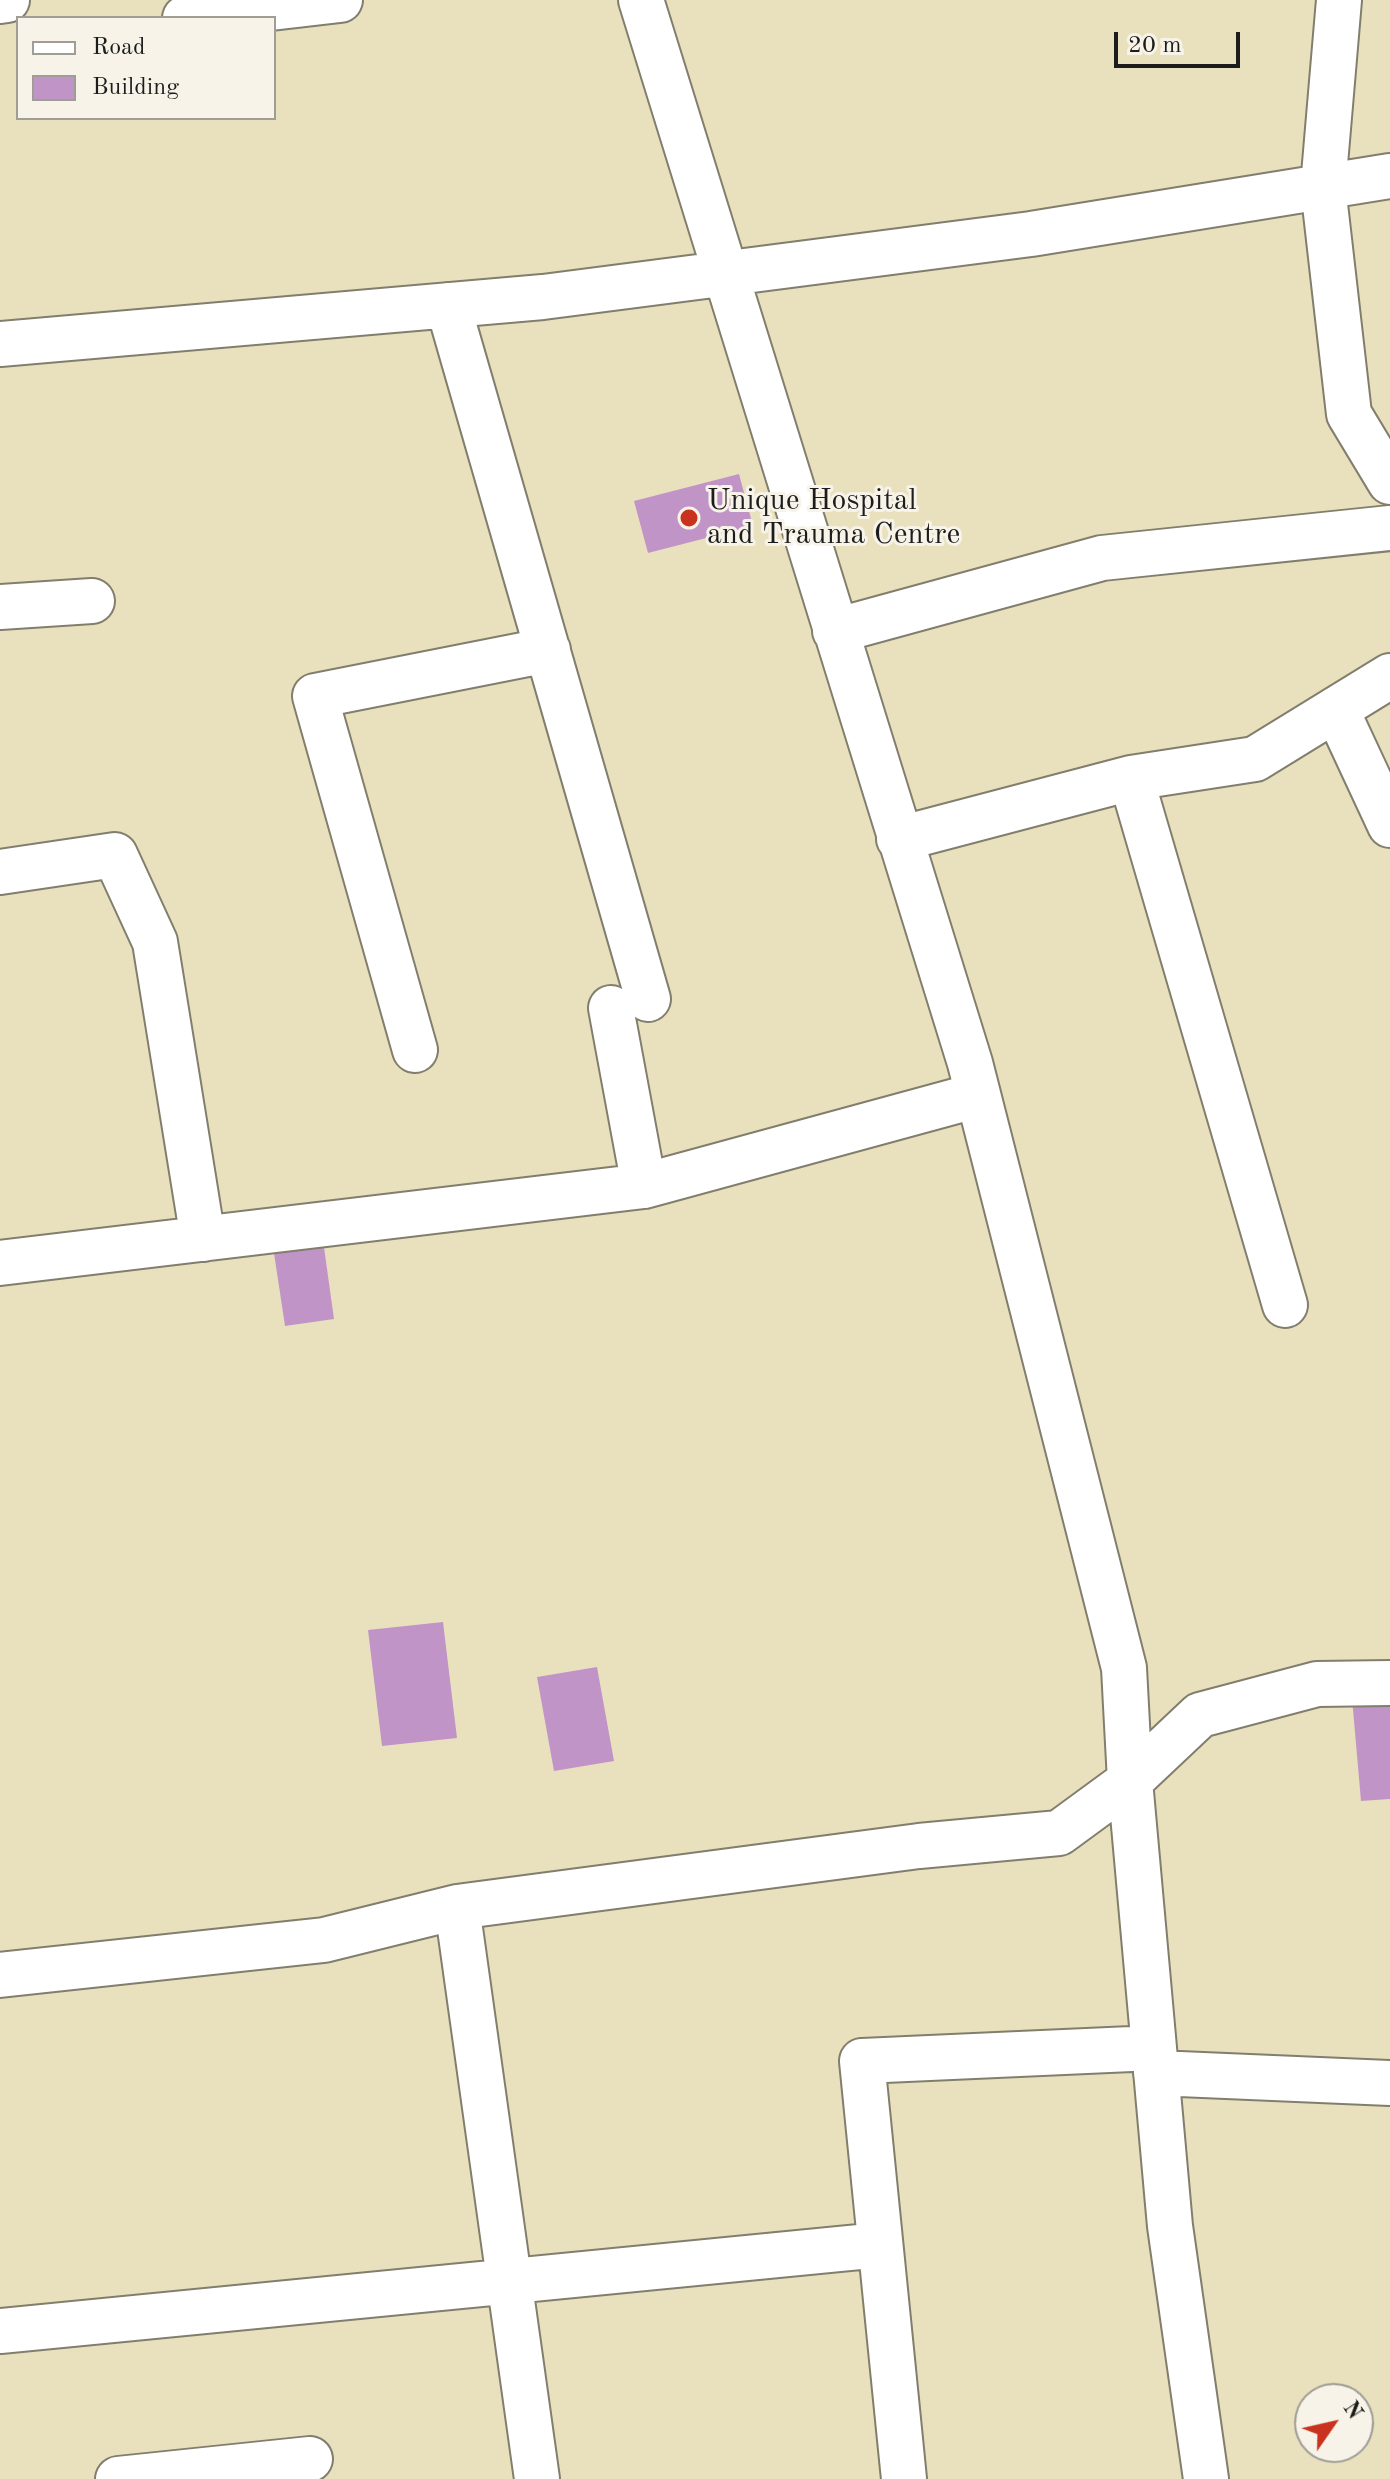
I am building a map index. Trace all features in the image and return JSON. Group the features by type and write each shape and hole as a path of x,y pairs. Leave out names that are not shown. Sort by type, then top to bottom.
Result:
{"street":[{"path":"0,1 7,0"},
{"path":"202,16 340,0"},
{"path":"641,0 978,1095 1124,1668 1130,1781 1170,2226 1205,2479"},
{"path":"1339,0 1323,187 1349,414 1390,482"},
{"path":"0,344 448,305 723,274 1031,234 1390,176"},
{"path":"448,305 548,650 630,1003 644,1186"},
{"path":"835,631 1102,558 1390,528"},
{"path":"0,607 92,601"},
{"path":"415,1050 315,696 548,650"},
{"path":"899,839 1131,778 1255,759 1390,676"},
{"path":"1336,709 1390,825"},
{"path":"1131,778 1285,1305"},
{"path":"0,872 115,855 155,942 203,1239"},
{"path":"0,1263 644,1186 978,1095"},
{"path":"0,1975 324,1940 457,1907 919,1846 1059,1833 1130,1781 1200,1715 1317,1684 1390,1683"},
{"path":"457,1907 537,2479"},
{"path":"904,2479 862,2061 1155,2060 1390,2083 1390,2093"},
{"path":"0,2331 880,2245"},
{"path":"118,2479 310,2459"}],"building":[{"path":"739,474 753,526 648,553 634,501"},
{"path":"322,1233 334,1319 285,1326 272,1240"},
{"path":"443,1622 457,1738 382,1746 368,1630"},
{"path":"597,1667 614,1761 554,1771 537,1677"},
{"path":"1390,1695 1390,1799 1361,1801 1352,1698"}],"place":[{"name":"Unique Hospital and Trauma Centre","path":"689,518"}]}
